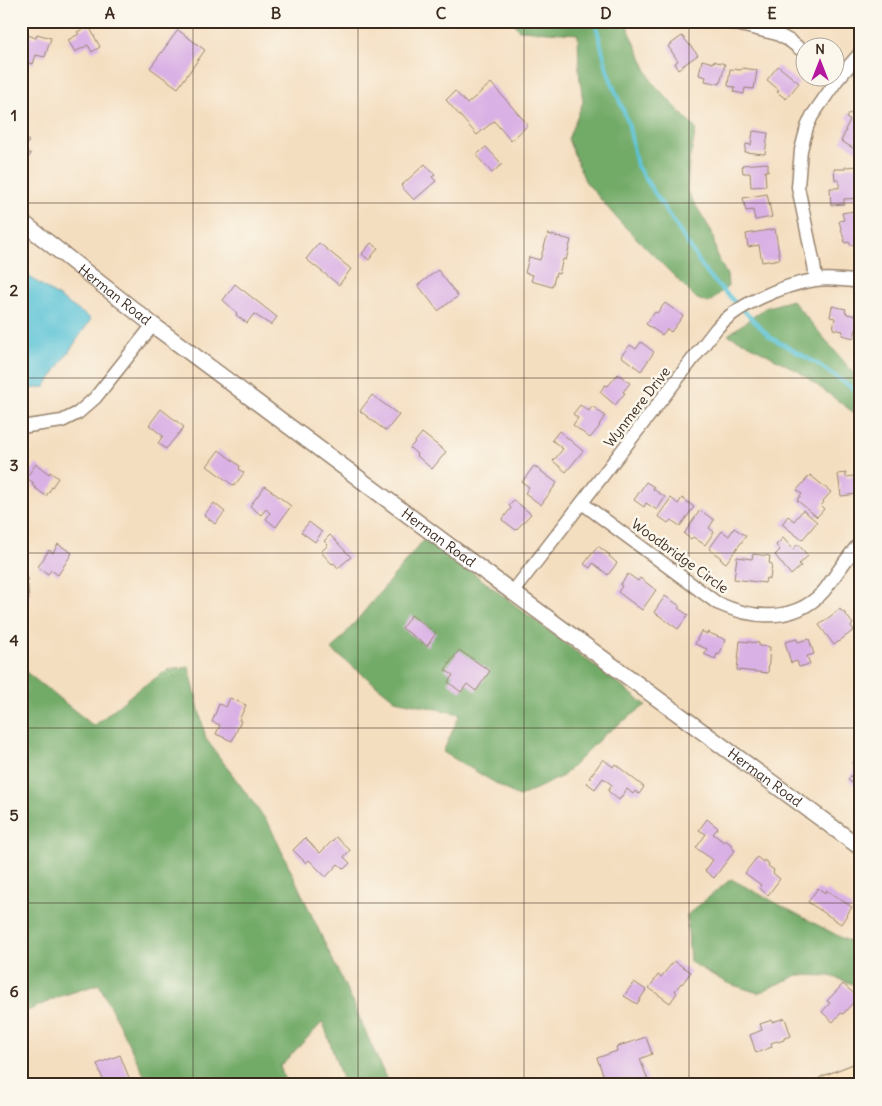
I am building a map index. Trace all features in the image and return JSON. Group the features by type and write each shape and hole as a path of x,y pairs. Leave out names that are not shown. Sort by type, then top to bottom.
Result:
{"main road":[{"path":"826,1085 861,1071"}],"street":[{"path":"728,22 778,34 794,44"},
{"path":"844,70 861,52"},
{"path":"816,280 798,187 799,164 809,122 830,88"},
{"name":"Herman Road","path":"21,221 153,325 512,593 861,848"},
{"name":"Wynmere Drive","path":"512,593 716,329 741,308 794,286 816,280 861,282"},
{"path":"21,427 62,421 78,413 95,398 153,325"},
{"name":"Woodbridge Circle","path":"582,503 717,603 752,615 782,614 797,610 809,603 822,593 857,546"}],"green space":[{"path":"512,21 625,21 652,82 696,129 689,162 687,191 712,232 717,256 727,275 728,286 709,303 697,299 620,222 585,181 568,139 583,102 579,72 578,34 519,30"},
{"path":"792,300 856,376 861,378 861,418 798,371 728,335 765,308"},
{"path":"426,537 646,705 605,734 563,776 519,797 443,752 460,714 395,700 332,650"},
{"path":"189,667 206,739 269,824 389,1085 344,1085 323,1022 280,1066 286,1085 149,1085 99,984 58,997 21,1014 21,668 94,726 136,691 168,670"},
{"path":"731,879 861,948 861,983 853,984 830,976 798,975 758,993 727,983 690,962 687,915"}],"water":[{"path":"21,271 91,319 45,387 21,390"}],"building":[{"path":"662,21 680,21 680,29 662,29"},
{"path":"89,26 100,47 92,52 88,45 75,52 68,40 79,34 77,32"},
{"path":"178,30 205,50 178,88 150,68"},
{"path":"37,34 51,38 45,57 36,55 33,64 21,61 28,35 36,38"},
{"path":"682,36 698,55 678,69 675,63 678,61 668,46"},
{"path":"702,60 725,64 720,84 705,81 706,77 699,75"},
{"path":"778,66 794,79 795,88 786,99 767,80"},
{"path":"742,68 757,70 754,89 745,88 744,94 734,92 735,87 728,86 730,69 741,70"},
{"path":"491,83 528,125 511,141 494,121 477,135 446,100 455,91 467,104"},
{"path":"849,113 861,119 861,146 858,151 841,141 850,120 846,118"},
{"path":"753,131 768,133 765,154 745,152 746,144 751,145"},
{"path":"22,136 29,141 23,149 31,154 21,167"},
{"path":"486,147 502,164 492,173 476,155"},
{"path":"768,163 768,171 765,171 766,186 751,187 750,173 743,173 742,165"},
{"path":"425,164 435,175 432,177 436,181 414,200 401,186"},
{"path":"861,166 861,182 858,182 858,187 861,187 861,198 844,199 844,204 831,205 830,188 839,188 839,180 835,180 834,169"},
{"path":"767,194 772,217 755,220 753,210 746,211 743,198"},
{"path":"861,210 860,244 850,245 850,242 845,243 839,221 844,220 842,213"},
{"path":"775,229 780,259 762,262 759,245 748,247 746,234"},
{"path":"548,234 571,240 566,260 563,259 559,274 556,273 552,287 531,281 533,275 525,273 529,257 540,260"},
{"path":"319,243 351,269 339,285 306,259"},
{"path":"371,243 378,248 369,260 362,254"},
{"path":"438,270 458,296 438,311 418,285"},
{"path":"235,284 277,317 271,325 254,314 247,323 236,315 237,313 223,300"},
{"path":"665,303 683,316 671,332 667,329 662,335 646,324"},
{"path":"832,306 846,309 845,312 847,314 861,317 859,329 856,329 854,338 842,335 843,331 833,329 835,318 830,317"},
{"path":"641,342 654,352 641,371 621,356 630,345 636,349"},
{"path":"618,374 630,383 623,392 625,393 615,405 600,392"},
{"path":"372,395 399,415 386,431 360,411"},
{"path":"580,405 589,411 592,406 605,416 600,426 590,438 573,425 578,418 573,414"},
{"path":"161,409 184,427 166,449 158,443 163,436 149,425"},
{"path":"559,431 583,451 566,472 553,461 563,449 552,440"},
{"path":"422,433 446,452 432,469 410,448"},
{"path":"219,450 240,466 239,469 244,473 234,486 207,466"},
{"path":"36,464 58,478 46,496 32,485 34,483 26,478"},
{"path":"534,466 557,483 541,505 525,493 529,487 522,482"},
{"path":"846,473 846,477 861,475 861,490 857,490 857,494 841,496 838,474"},
{"path":"810,475 831,492 823,501 821,506 824,509 817,517 797,500 802,494 797,490"},
{"path":"646,482 665,497 657,510 646,503 644,507 634,500"},
{"path":"265,486 291,506 276,527 266,519 270,513 266,509 261,515 250,506"},
{"path":"671,498 678,504 682,498 694,507 680,526 671,520 668,523 658,516"},
{"path":"514,500 531,514 516,530 502,520 511,508 509,506"},
{"path":"214,503 225,512 215,524 204,515"},
{"path":"700,510 714,520 709,528 714,532 705,545 693,537 691,539 684,534"},
{"path":"803,510 817,522 802,540 782,524 788,516 794,521"},
{"path":"309,522 322,532 315,542 301,532"},
{"path":"734,528 746,536 726,563 709,549 722,531 729,536"},
{"path":"330,535 351,557 338,568 321,552 328,545 324,541"},
{"path":"783,538 793,549 798,544 808,556 791,575 775,555 780,550 776,545"},
{"path":"58,544 72,553 58,575 51,570 48,574 38,567 49,550 53,553"},
{"path":"598,546 617,563 608,575 593,563 590,568 584,564"},
{"path":"753,554 770,556 769,563 772,564 770,579 766,578 765,583 734,579 737,557 752,559"},
{"path":"628,574 638,581 640,578 656,590 642,610 618,592 622,586 620,585"},
{"path":"27,577 29,600 21,601 21,578"},
{"path":"665,596 680,606 678,608 688,615 678,629 654,612"},
{"path":"840,609 853,624 851,626 854,630 834,645 819,625"},
{"path":"411,615 436,633 427,646 402,628"},
{"path":"701,631 726,640 715,659 704,654 707,649 695,644"},
{"path":"797,639 798,642 809,639 814,654 807,656 810,664 799,667 797,661 791,663 785,642"},
{"path":"740,641 759,643 759,646 770,647 768,673 737,670"},
{"path":"459,650 490,671 476,691 467,684 461,692 448,682 453,675 445,670"},
{"path":"230,698 246,705 232,741 216,734 220,725 212,722 219,704 226,707"},
{"path":"858,757 861,760 861,790 848,780 857,767 852,764"},
{"path":"603,759 613,767 615,764 644,787 639,794 635,791 633,794 627,789 619,800 608,791 612,785 603,778 595,789 587,783"},
{"path":"707,819 718,828 713,834 732,845 731,847 735,850 714,878 705,871 713,860 696,848 706,834 699,830"},
{"path":"336,837 350,850 344,857 350,863 344,869 338,864 326,877 309,860 306,863 293,850 305,838 320,853"},
{"path":"757,857 769,864 768,866 774,870 773,873 780,879 768,895 759,888 761,885 745,873"},
{"path":"818,888 825,893 826,890 852,907 841,924 808,902"},
{"path":"674,961 691,972 675,991 677,993 670,1003 649,988 658,975 661,977"},
{"path":"634,982 646,990 637,1004 624,996"},
{"path":"843,984 858,997 833,1022 822,1012 830,1003 827,1001"},
{"path":"785,1018 791,1036 771,1043 772,1047 756,1053 750,1035 762,1030 760,1024"},
{"path":"646,1037 652,1054 640,1059 648,1080 636,1085 607,1085 597,1058 617,1051 616,1047"},
{"path":"120,1055 132,1085 105,1085 97,1064"}],"waterway":[{"path":"595,21 608,73 628,122 637,166 708,275 770,337 816,363 861,394"}]}
